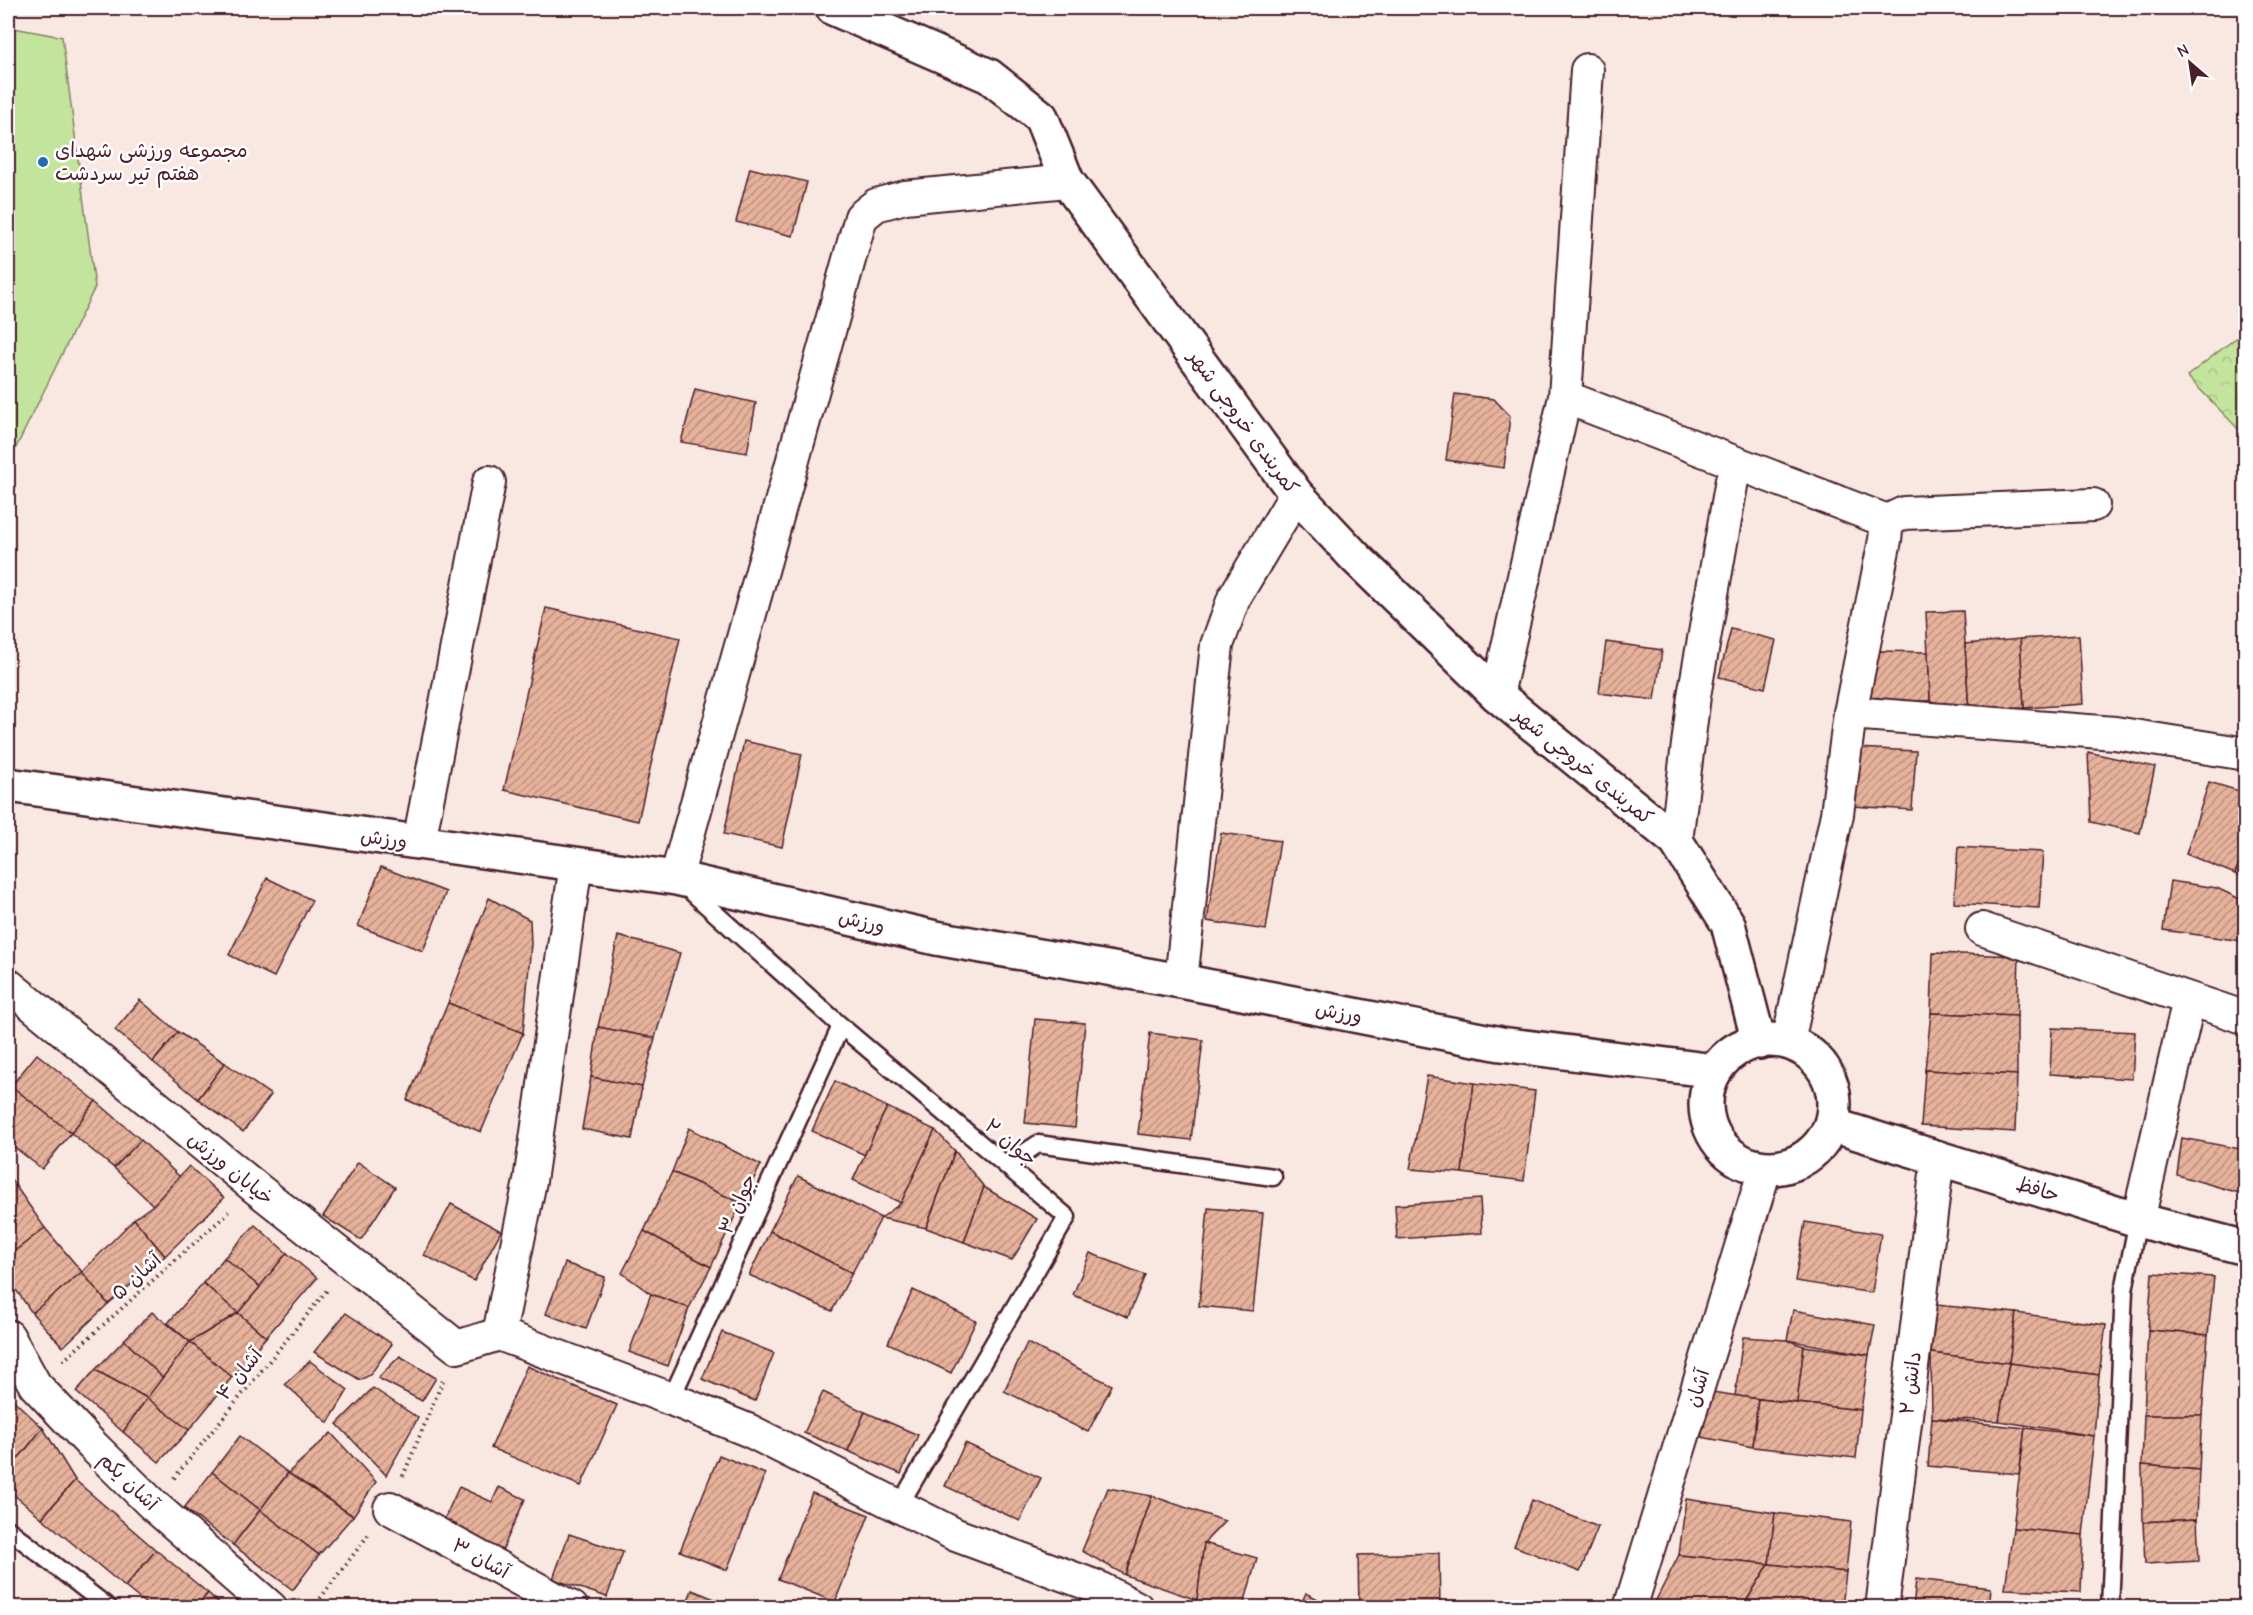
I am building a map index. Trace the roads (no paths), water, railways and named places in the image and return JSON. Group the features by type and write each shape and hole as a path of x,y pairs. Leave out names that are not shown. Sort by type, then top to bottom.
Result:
{"street":[{"name":"کمربندی خروجی شهر","path":"833,8 989,76 1041,117 1066,181 1130,265 1296,494 1354,557 1497,695 1676,841 1728,924 1773,1042"},
{"path":"1497,695 1565,397 1587,70"},
{"path":"676,878 861,217 876,205 906,197 1066,181"},
{"path":"1565,397 1887,521 1904,513 2093,504"},
{"path":"1676,841 1694,696 1732,480"},
{"path":"419,842 489,482"},
{"path":"1181,981 1216,645 1234,598 1296,494"},
{"path":"1773,1042 1837,814 1850,713 1887,521"},
{"path":"1850,713 2115,733 2246,754"},
{"name":"ورزش","path":"8,785 676,878 936,938 1181,981 1501,1044 1714,1071"},
{"path":"576,864 530,1181 499,1334 750,1431 956,1535 1097,1587 1137,1608"},
{"path":"1982,929 2246,1018"},
{"name":"خیابان ورزش","path":"8,985 256,1188 457,1347 499,1334"},
{"path":"2138,1220 2189,1000"},
{"path":"1773,1042 1807,1051 1822,1065 1832,1084 1835,1104 1832,1125 1822,1143 1807,1158 1787,1167 1765,1169 1744,1164 1726,1152 1713,1134 1706,1113 1707,1091 1714,1071 1729,1054 1747,1044 1773,1042"},
{"name":"حافظ","path":"1832,1125 2138,1220 2246,1248"},
{"name":"دانش ۲","path":"1882,1608 1938,1158"},
{"name":"آشان","path":"1630,1608 1765,1169"},
{"name":"آشان یکم","path":"8,1336 35,1385 92,1445 152,1504 271,1608"},
{"name":"آشان ۳","path":"390,1508 572,1608"}],"lane":[{"name":"جوان ۲","path":"676,878 841,1026 1067,1217 898,1506"},
{"name":"جوان ۳","path":"671,1399 841,1026"},
{"path":"1006,1166 1038,1144 1273,1177"},
{"path":"2110,1608 2124,1290 2138,1220"},
{"path":"8,1529 109,1608"}],"place":[{"name":"مجموعه ورزشی شهدای هفتم تیر سردشت","path":"43,162"}]}
